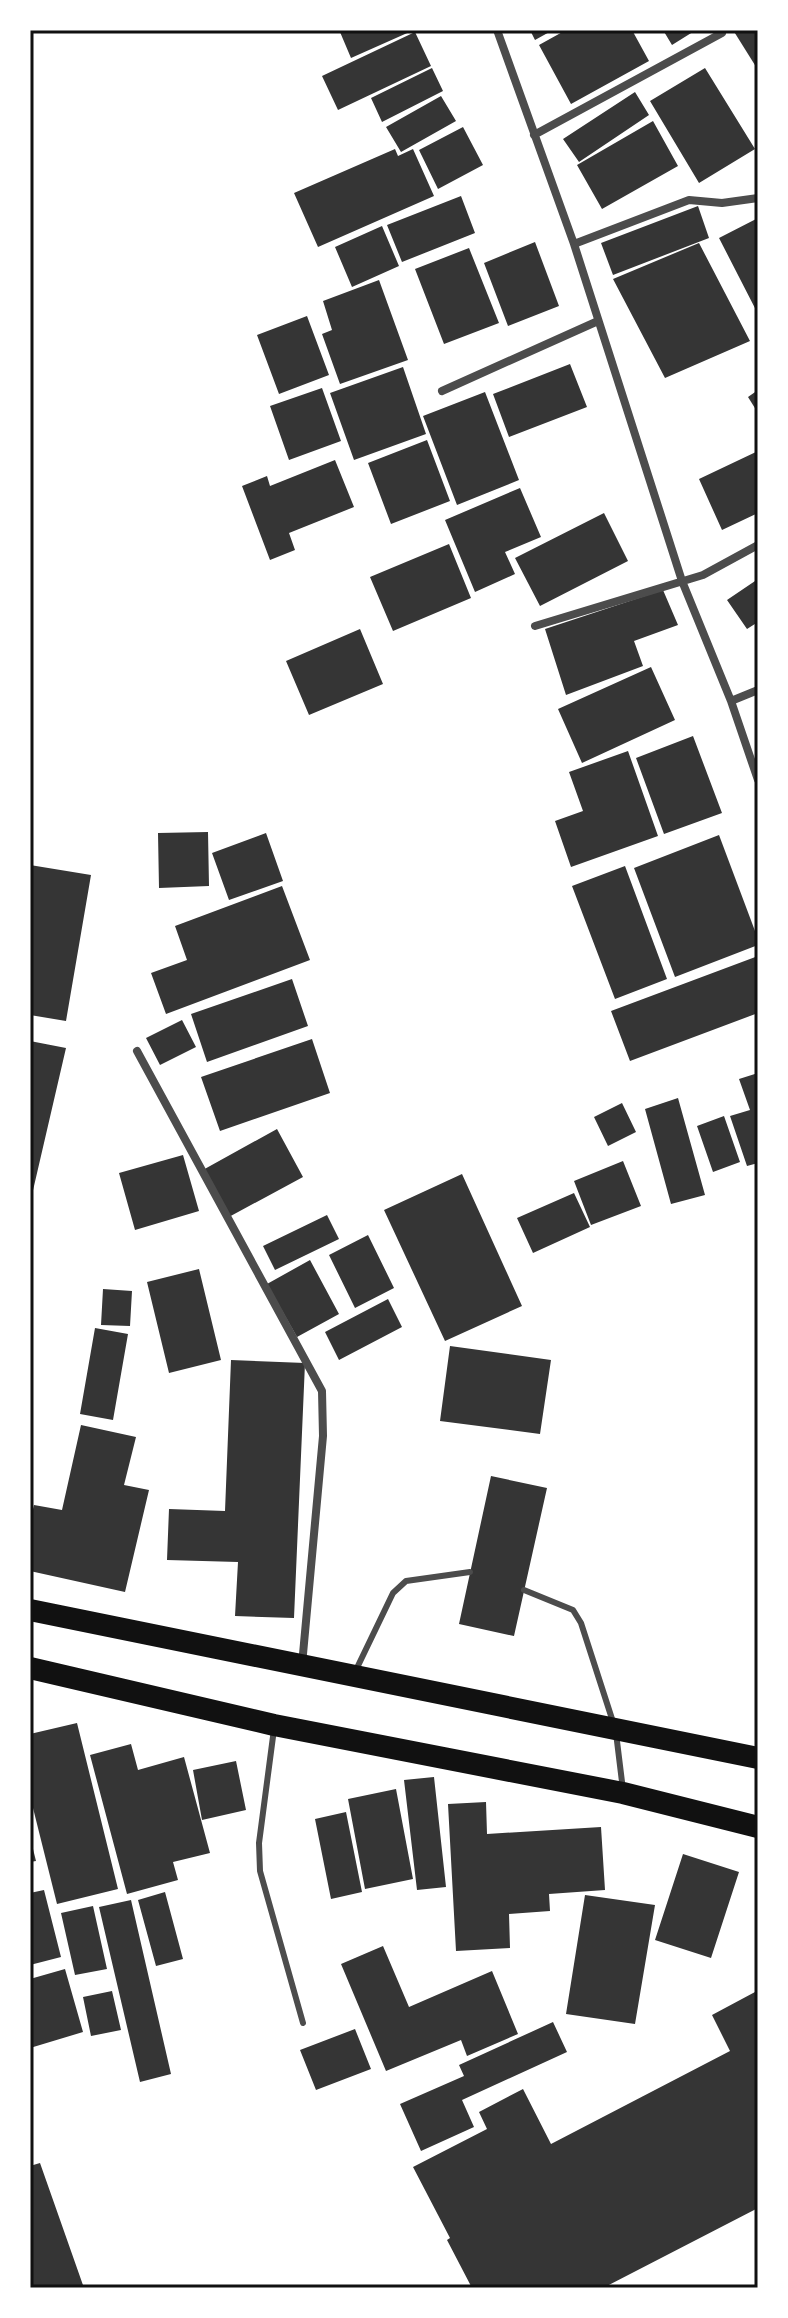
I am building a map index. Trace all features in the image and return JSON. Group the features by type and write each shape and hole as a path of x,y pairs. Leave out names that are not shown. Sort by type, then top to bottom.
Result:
{"highway":[{"path":"30,1610 758,1758"},
{"path":"30,1668 274,1725 623,1793 758,1827"}],"street":[{"path":"497,30 574,244 682,581 731,701 758,780"},
{"path":"534,135 722,33"},
{"path":"574,244 689,200 722,203 758,198"},
{"path":"442,391 598,321"},
{"path":"535,626 703,575 758,545"},
{"path":"731,701 758,690"},
{"path":"137,1051 322,1391 323,1436 301,1666"}],"lane":[{"path":"353,1676 393,1593 406,1581 470,1572"},
{"path":"524,1590 573,1610 581,1623 616,1730 623,1793"},
{"path":"274,1725 259,1843 260,1871 303,2023"}],"building":[{"path":"414,30 351,58 340,32"},
{"path":"530,30 553,30 535,40"},
{"path":"566,30 632,30 649,61 571,104 539,45"},
{"path":"663,30 696,30 672,45"},
{"path":"733,30 758,30 758,70"},
{"path":"415,32 431,66 338,110 322,76"},
{"path":"432,68 443,91 382,122 371,98"},
{"path":"705,68 755,149 699,183 650,101"},
{"path":"635,92 649,115 579,162 563,139"},
{"path":"441,96 456,121 401,152 386,127"},
{"path":"653,121 678,166 602,209 577,165"},
{"path":"463,127 483,165 438,189 419,150"},
{"path":"395,149 398,156 413,149 434,196 318,247 294,193"},
{"path":"461,196 475,233 402,262 387,225"},
{"path":"698,206 709,238 613,275 601,243"},
{"path":"758,218 758,314 719,238"},
{"path":"382,226 399,266 352,287 335,247"},
{"path":"535,242 559,306 508,326 484,263"},
{"path":"699,243 750,341 665,378 613,279"},
{"path":"469,248 499,323 444,344 415,269"},
{"path":"379,280 408,360 340,384 322,334 332,330 323,301"},
{"path":"307,316 329,375 279,394 257,335"},
{"path":"570,364 587,407 509,437 493,394"},
{"path":"403,367 426,434 354,460 330,393"},
{"path":"322,388 341,441 289,460 270,406"},
{"path":"758,390 758,413 748,397"},
{"path":"485,392 519,480 457,505 423,416"},
{"path":"427,440 450,501 391,524 368,463"},
{"path":"758,451 758,513 722,530 699,479"},
{"path":"335,460 354,507 289,533 295,550 270,560 242,486 267,476 270,486"},
{"path":"520,488 541,537 505,552 515,574 475,592 445,520"},
{"path":"604,513 628,561 540,606 515,558"},
{"path":"449,544 471,598 393,631 370,577"},
{"path":"758,579 758,622 747,629 727,600"},
{"path":"663,590 678,625 634,641 643,666 566,695 545,629"},
{"path":"360,629 383,684 309,715 286,661"},
{"path":"651,667 675,720 582,763 558,709"},
{"path":"693,736 722,813 664,834 636,758"},
{"path":"628,751 658,836 571,867 555,821 583,811 569,772"},
{"path":"208,832 209,886 159,888 158,833"},
{"path":"266,833 283,881 229,900 212,853"},
{"path":"719,835 758,945 675,977 634,868"},
{"path":"30,865 91,875 66,1021 30,1015"},
{"path":"625,866 667,979 615,999 572,886"},
{"path":"282,886 310,960 166,1014 151,973 187,960 175,926"},
{"path":"758,956 758,1013 630,1061 611,1011"},
{"path":"292,979 308,1026 207,1062 191,1014"},
{"path":"182,1020 196,1047 160,1065 146,1038"},
{"path":"312,1039 330,1093 220,1131 201,1077"},
{"path":"30,1041 66,1048 31,1199 30,1199"},
{"path":"758,1073 758,1163 747,1166 730,1116 750,1110 739,1079"},
{"path":"678,1098 705,1195 671,1204 645,1109"},
{"path":"622,1103 636,1132 608,1146 594,1117"},
{"path":"724,1116 740,1162 713,1172 697,1126"},
{"path":"277,1129 303,1177 227,1218 201,1171"},
{"path":"183,1155 199,1211 135,1230 119,1173"},
{"path":"623,1161 641,1206 591,1225 574,1181"},
{"path":"462,1174 522,1306 445,1341 384,1210"},
{"path":"574,1193 590,1227 533,1253 517,1218"},
{"path":"327,1215 339,1239 275,1270 263,1246"},
{"path":"368,1235 394,1288 355,1308 329,1255"},
{"path":"310,1260 339,1314 297,1337 267,1284"},
{"path":"199,1269 221,1360 169,1373 147,1282"},
{"path":"103,1289 132,1291 130,1326 101,1325"},
{"path":"388,1299 402,1327 339,1360 325,1332"},
{"path":"95,1328 128,1334 113,1420 80,1414"},
{"path":"450,1346 551,1360 540,1434 440,1421"},
{"path":"231,1360 305,1363 294,1618 235,1616 238,1562 167,1560 169,1509 225,1511"},
{"path":"81,1425 136,1437 124,1485 149,1490 125,1592 30,1571 30,1521 34,1505 62,1510"},
{"path":"491,1476 547,1488 514,1636 459,1624"},
{"path":"77,1723 118,1889 57,1904 30,1796 30,1734"},
{"path":"131,1744 138,1770 184,1757 210,1853 173,1862 178,1880 127,1894 90,1755"},
{"path":"236,1761 246,1810 202,1820 193,1770"},
{"path":"434,1777 446,1887 417,1890 404,1780"},
{"path":"396,1789 413,1879 365,1889 348,1799"},
{"path":"486,1802 487,1834 601,1827 605,1890 549,1894 550,1911 509,1914 510,1948 456,1951 448,1804"},
{"path":"346,1812 362,1892 331,1899 315,1819"},
{"path":"30,1837 36,1861 30,1862"},
{"path":"683,1854 739,1872 711,1958 655,1940"},
{"path":"44,1890 61,1957 30,1965 30,1893"},
{"path":"165,1892 183,1959 156,1966 138,1900"},
{"path":"585,1895 655,1905 635,2024 566,2014"},
{"path":"131,1900 171,2074 140,2082 99,1907"},
{"path":"93,1906 107,1969 75,1975 61,1913"},
{"path":"383,1946 409,2007 492,1971 518,2034 467,2056 461,2040 386,2071 341,1964"},
{"path":"65,1969 83,2032 30,2048 30,1979"},
{"path":"112,1991 121,2030 91,2036 83,1997"},
{"path":"755,1992 758,1998 758,2208 603,2288 472,2288 413,2167 487,2129 479,2112 523,2089 551,2144 730,2051 712,2015"},
{"path":"553,2022 567,2052 462,2100 474,2127 421,2151 400,2104 464,2076 459,2065"},
{"path":"355,2029 371,2069 316,2090 300,2050"},
{"path":"40,2163 84,2288 30,2288 30,2166"}]}
